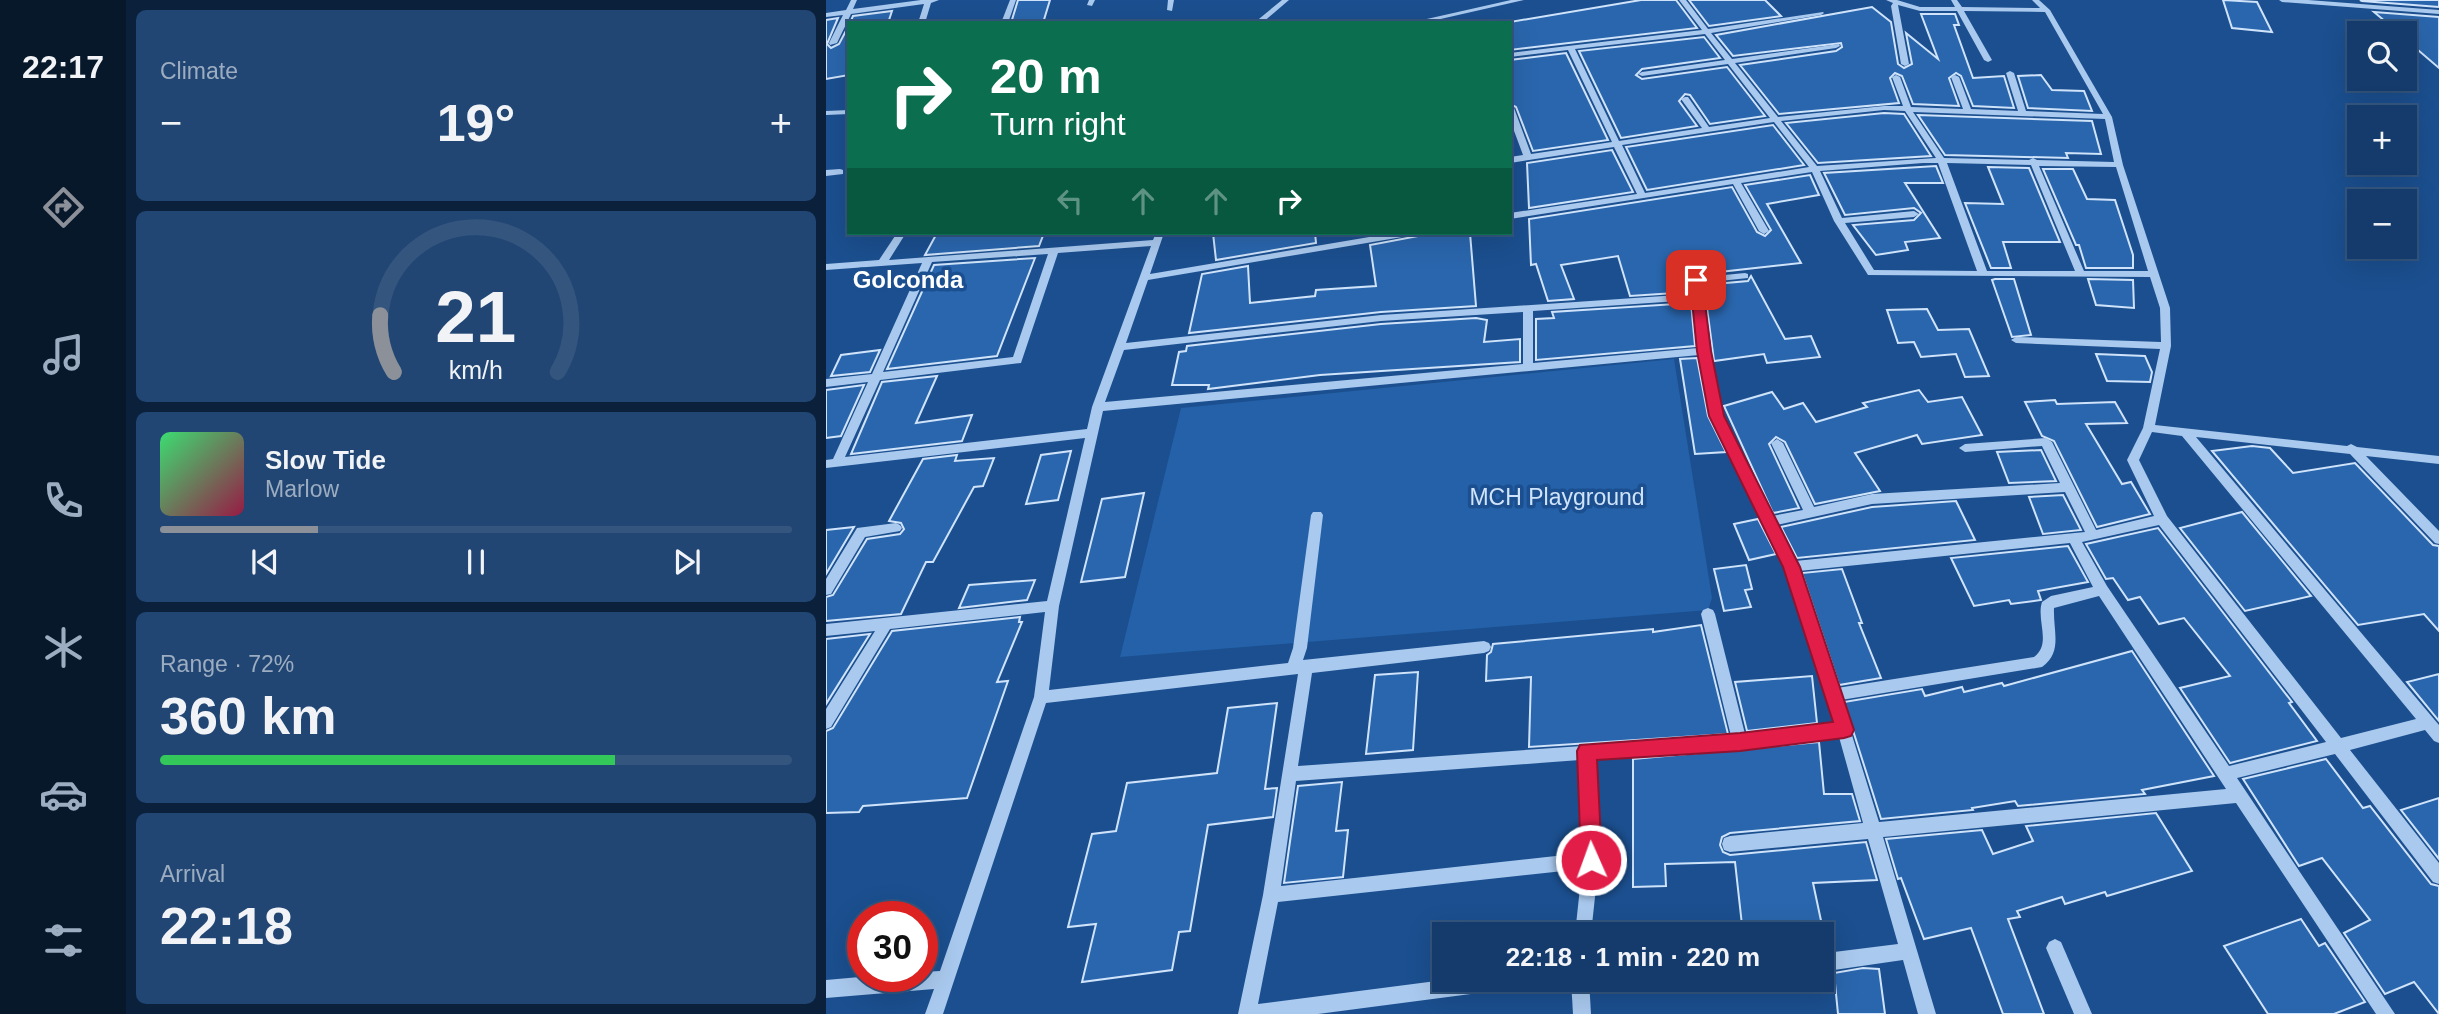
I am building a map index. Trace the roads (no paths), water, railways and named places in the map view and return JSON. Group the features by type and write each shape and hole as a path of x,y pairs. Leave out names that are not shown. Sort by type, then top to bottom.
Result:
{"street":[{"path":"833,43 854,0"},
{"path":"921,21 929,0"},
{"path":"826,15 936,0"},
{"path":"1005,21 1013,0"},
{"path":"1170,10 1171,0"},
{"path":"1260,21 1286,0"},
{"path":"1421,21 1521,0"},
{"path":"1682,0 1815,169 1839,221 1871,273 2152,274"},
{"path":"1954,0 1988,60"},
{"path":"2035,0 2047,10 2108,117 2119,165 2165,308 2166,346 2149,428 2133,460 2162,519 2439,876"},
{"path":"2282,0 2439,12"},
{"path":"1905,64 1894,6 1898,2 1920,9 2047,10"},
{"path":"1512,55 1708,31 1821,12"},
{"path":"1642,74 1731,59 1836,46"},
{"path":"1571,49 1615,145 1641,194"},
{"path":"2010,73 2023,113"},
{"path":"1896,77 1908,110 1942,161 1983,274"},
{"path":"1955,77 1968,112"},
{"path":"1685,99 1707,130"},
{"path":"1512,160 1777,119 1884,108 2108,117"},
{"path":"826,113 847,112"},
{"path":"1512,113 1528,157"},
{"path":"1512,216 1815,169 1923,160 2119,165"},
{"path":"2033,161 2080,272"},
{"path":"826,173 839,172"},
{"path":"1735,181 1764,231"},
{"path":"1839,221 1914,214"},
{"path":"883,263 900,235"},
{"path":"1144,278 1373,235"},
{"path":"827,269 1054,250 1158,238 1091,433 1052,606 1041,697 934,1014"},
{"path":"826,383 1017,360 1054,250"},
{"path":"831,463 875,376 928,260"},
{"path":"1745,276 1696,280 1704,351 1717,416 1791,567 1875,830 1927,1014"},
{"path":"1121,347 1381,318 1698,297"},
{"path":"1528,307 1528,366"},
{"path":"2016,340 2166,346"},
{"path":"1098,407 1704,351"},
{"path":"2149,428 2187,434 2351,448 2439,460"},
{"path":"831,463 1091,433"},
{"path":"2187,434 2439,736"},
{"path":"1965,448 2046,442 2094,536"},
{"path":"1777,443 1811,513"},
{"path":"2351,448 2439,539"},
{"path":"1769,522 1872,499 2068,487"},
{"path":"1317,515 1288,774 1271,895 1249,1014 1432,990"},
{"path":"1791,567 2094,536 2162,519"},
{"path":"826,590 861,532 896,528"},
{"path":"2073,537 2102,590 2386,1014"},
{"path":"1832,695 2038,663 2046,659 2050,651 2047,606 2051,602 2102,590"},
{"path":"826,629 1052,606"},
{"path":"1708,614 1740,742"},
{"path":"826,722 886,624"},
{"path":"1041,697 1484,647"},
{"path":"2226,774 2428,723"},
{"path":"1288,774 1740,742 1844,730"},
{"path":"1584,922 1591,860 1587,751"},
{"path":"1730,844 2239,795"},
{"path":"1271,895 1591,860"},
{"path":"2055,948 2083,1014"},
{"path":"1834,961 1909,951"},
{"path":"826,989 946,979"},
{"path":"1581,992 1582,1014"}],"district":[{"name":"Golconda","path":"908,279"}],"park label":[{"name":"MCH Playground","path":"1557,497"}]}
